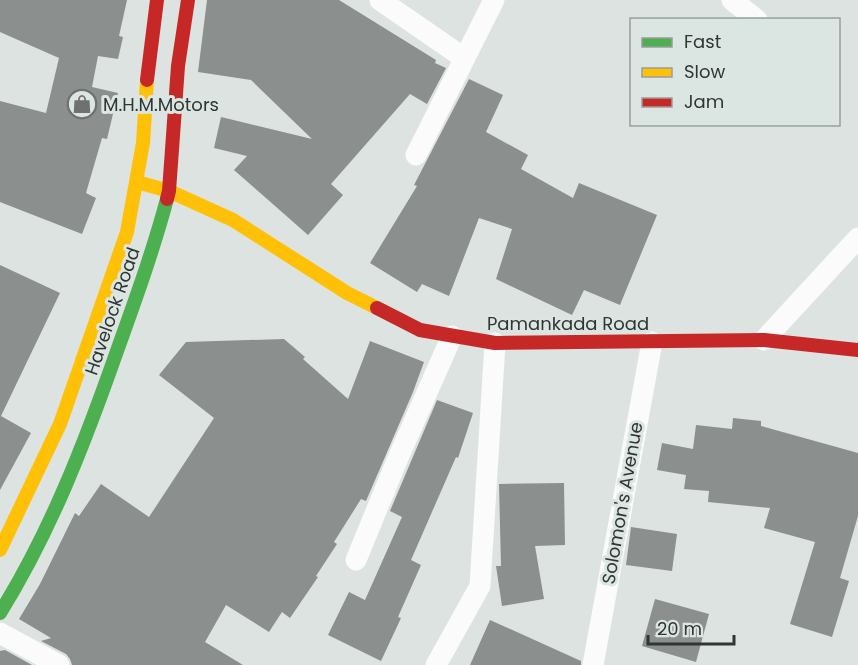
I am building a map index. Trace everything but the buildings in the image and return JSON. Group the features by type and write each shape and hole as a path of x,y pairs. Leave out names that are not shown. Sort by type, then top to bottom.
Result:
{"main road":[{"name":"Havelock Road","path":"0,550 60,424 127,232 142,143 148,63 157,0"},
{"name":"Havelock Road","path":"0,613 23,576 65,490 156,240 169,191 178,66 188,0"},
{"name":"Pamankada Road","path":"136,182 169,191 233,220 347,293 420,330 495,343 764,340 858,350"}],"street":[{"path":"380,0 464,58"},
{"path":"416,155 494,0"},
{"path":"732,0 754,18"},
{"path":"764,340 858,238"},
{"path":"356,560 452,336"},
{"name":"Solomon's Avenue","path":"593,665 652,342"},
{"path":"436,665 480,586 495,343"},
{"path":"0,633 59,665"}],"traffic: fast":[{"path":"0,613 35,550 66,485 137,295 167,199"}],"traffic: slow":[{"path":"0,550 60,424 127,232 143,143 147,80"},
{"path":"137,182 169,191 233,220 347,293 377,308"}],"traffic: jam":[{"path":"147,80 157,0"},
{"path":"167,199 178,66 188,0"},
{"path":"377,308 420,330 495,343 764,340 858,350"}],"place":[{"name":"M.H.M.Motors","path":"82,104"}]}
